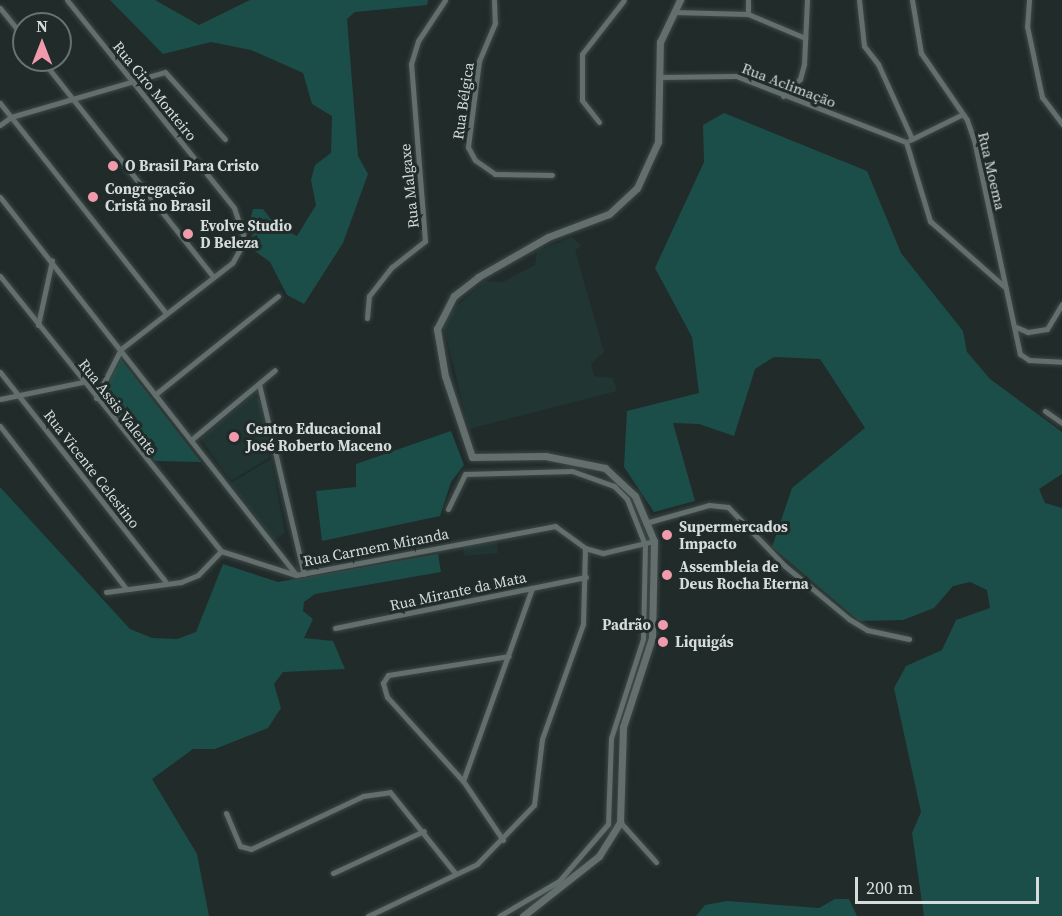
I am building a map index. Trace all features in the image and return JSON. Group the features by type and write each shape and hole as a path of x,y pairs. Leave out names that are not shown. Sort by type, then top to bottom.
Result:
{"street":[{"name":"Rua Ciro Monteiro","path":"67,0 240,219 245,240 240,255 121,349"},
{"name":"Rua Malgaxe","path":"367,318 369,296 392,267 424,241 411,64 418,41 445,0"},
{"name":"Rua Bélgica","path":"494,0 495,23 479,61 468,147 475,160 495,174 552,175"},
{"path":"599,122 582,100 582,54 624,0"},
{"path":"523,916 599,856 620,822 623,727 652,638 654,541 649,522 635,496 605,468 574,460 472,457 445,376 437,329 454,296 478,278 548,237 609,214 631,196 658,142 660,42 680,0"},
{"path":"748,0 748,14"},
{"path":"783,96 800,79 807,0"},
{"path":"859,0 864,46 878,64 909,141 930,221 1007,289"},
{"name":"Rua Moema","path":"912,0 921,53 963,114 1007,289 1020,354 1029,360 1062,362"},
{"path":"1029,0 1027,26 1042,97 1062,124"},
{"path":"0,8 12,23"},
{"path":"674,12 748,14 805,38"},
{"path":"51,72 212,275"},
{"path":"0,125 11,117 131,80 165,72 175,77 225,139"},
{"name":"Rua Aclimação","path":"658,77 736,76 783,96 909,141"},
{"path":"0,103 165,312"},
{"path":"909,141 963,114"},
{"path":"0,196 157,393 296,574"},
{"path":"38,325 52,260"},
{"name":"Rua Assis Valente","path":"0,276 221,551"},
{"path":"157,393 279,296"},
{"path":"1016,327 1028,332 1047,328 1062,304"},
{"path":"96,398 121,349"},
{"path":"191,440 275,370"},
{"name":"Rua Vicente Celestino","path":"0,372 165,581"},
{"path":"0,399 83,382"},
{"path":"258,384 304,574"},
{"path":"1046,411 1062,423"},
{"path":"0,426 125,587"},
{"path":"572,471 574,460"},
{"path":"448,509 465,474 572,471 614,486 627,499 645,545 643,639 611,738 608,824 559,880 499,916"},
{"path":"649,522 709,506 728,507 784,566 849,619 874,633 909,639"},
{"name":"Rua Carmem Miranda","path":"221,551 296,574 304,574 555,526 585,548 618,553 654,541"},
{"path":"368,916 490,855 539,793 542,739 579,642 586,577 585,548"},
{"path":"106,592 198,576 221,551"},
{"name":"Rua Mirante da Mata","path":"335,628 586,577"},
{"path":"463,781 532,588"},
{"path":"503,840 463,781 387,697 383,683 388,675 509,656"},
{"path":"226,813 240,846 251,849 363,796 390,792 424,831 456,874"},
{"path":"620,822 656,862"},
{"path":"333,873 424,831"}],"shaded area":[{"path":"572,237 582,246 575,250 604,352 591,364 594,376 613,378 617,391 469,429 444,328 449,313 485,281 503,282 535,265 537,251"},
{"name":"Centro Educacional José Roberto Maceno","path":"253,394 261,403 269,458 231,481 201,439"},
{"path":"271,459 285,533 274,541 231,483"},
{"path":"497,542 498,553 464,556 463,545"}],"green space":[{"path":"110,0 155,0 199,25 250,0 428,0 427,5 355,12 347,19 358,156 368,174 343,243 304,304 287,295 270,262 252,249 251,217 253,209 263,209 276,226 297,236 316,205 311,180 315,165 331,153 332,116 312,104 303,73 251,50 211,42 163,54"},
{"path":"724,113 867,171 901,253 963,331 967,352 990,379 1062,432 1062,474 1039,489 1045,503 1062,508 1062,916 924,916 912,833 921,812 894,688 906,666 942,650 956,620 990,608 987,590 970,582 953,586 934,608 903,620 859,621 772,547 792,488 865,428 820,359 774,357 755,369 734,436 699,424 673,423 695,501 654,512 624,467 627,411 699,393 692,337 655,268 704,162 703,125"},
{"path":"121,359 201,462 155,461 101,395"},
{"path":"451,431 464,465 451,482 440,516 322,541 316,491 356,487 356,464"},
{"path":"0,487 130,629 152,638 177,639 196,632 223,564 278,582 438,554 441,572 315,594 304,602 303,611 313,619 304,638 333,641 345,669 283,672 274,684 281,708 268,728 215,749 193,749 152,779 197,854 209,916 0,916"},
{"path":"835,899 849,899 857,916 696,916 705,905 727,901 819,908"}],"place":[{"name":"O Brasil Para Cristo","path":"113,166"},
{"name":"Congregação Cristã no Brasil","path":"93,197"},
{"name":"Evolve Studio D Beleza","path":"188,234"},
{"name":"Centro Educacional José Roberto Maceno","path":"234,437"},
{"name":"Supermercados Impacto","path":"667,535"},
{"name":"Assembleia de Deus Rocha Eterna","path":"667,575"},
{"name":"Padrão","path":"663,625"},
{"name":"Liquigás","path":"663,642"}]}
